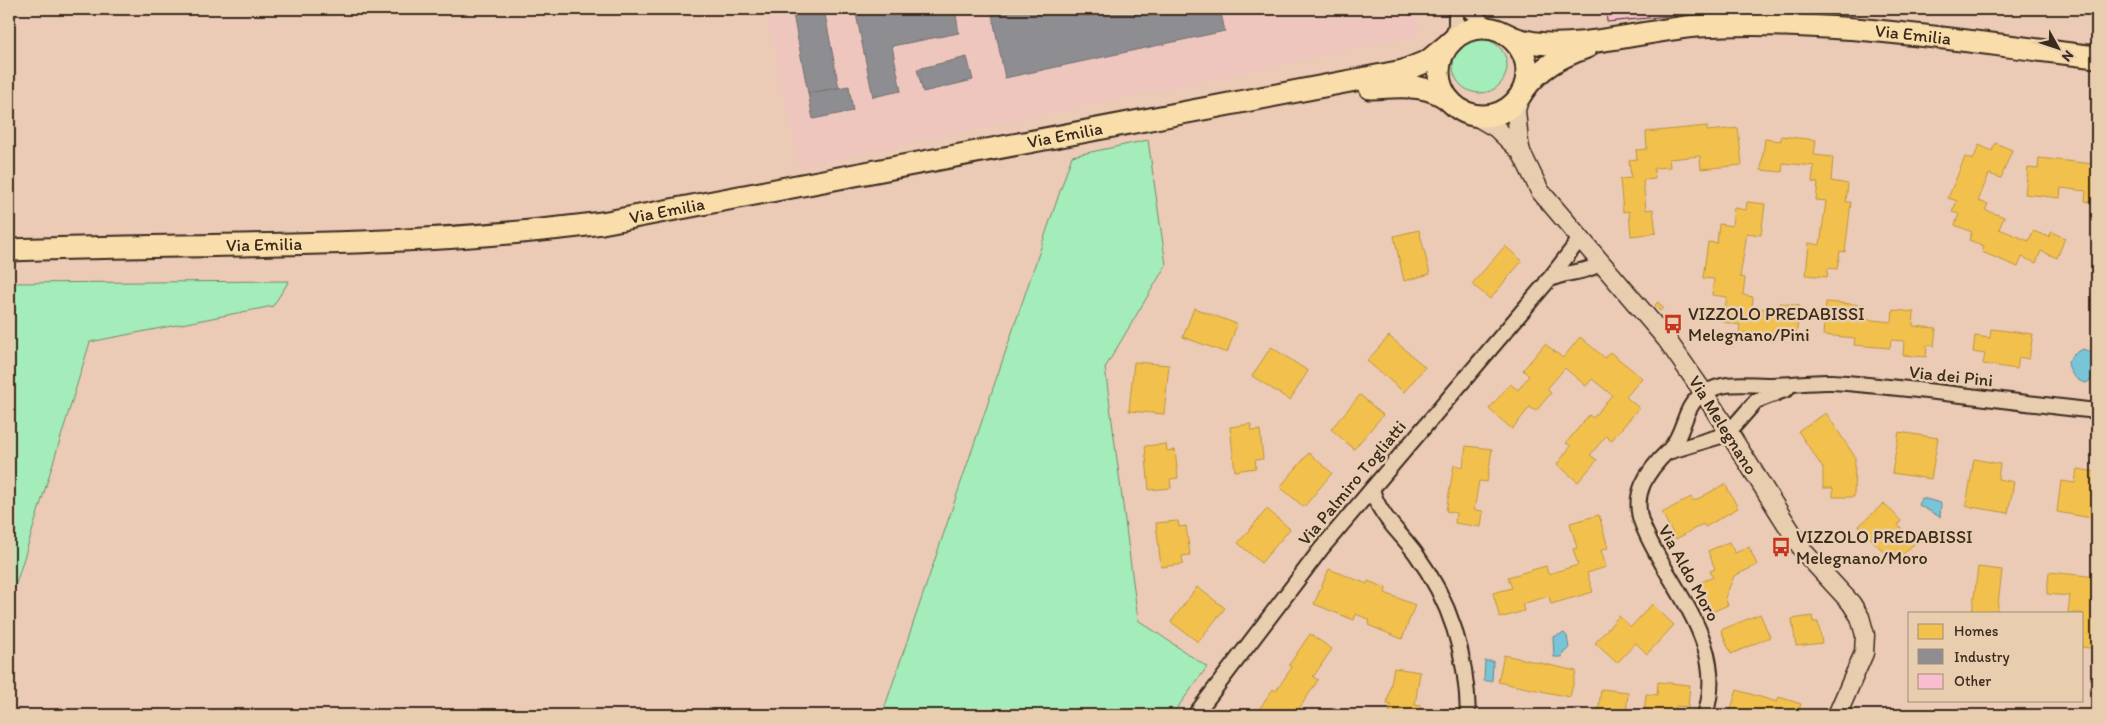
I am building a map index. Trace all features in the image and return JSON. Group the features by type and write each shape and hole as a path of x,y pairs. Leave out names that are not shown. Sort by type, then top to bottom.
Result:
{"main road":[{"name":"Via Emilia","path":"1501,32 1534,43 1608,39 1671,28 1762,24 1882,32 2097,57"},
{"path":"1471,29 1501,32 1521,48 1526,61 1527,79 1521,95 1513,105 1501,112 1488,116 1472,114 1452,103 1442,89 1439,74 1441,58 1452,41 1471,29"},
{"name":"Via Emilia","path":"1521,95 1537,74 1556,59 1608,39"},
{"name":"Via Emilia","path":"9,250 155,245 397,242 479,237 555,229 653,215 1410,69 1428,61 1452,41"},
{"name":"Via Emilia","path":"1315,88 1406,87 1436,92 1452,103"}],"street":[{"path":"1452,41 1456,25 1456,9"},
{"path":"1468,9 1482,22 1501,32"},
{"name":"Via Melegnano","path":"1521,95 1516,110 1521,152 1540,191 1667,340 1704,393 1804,552 1851,603 1860,617 1865,635 1864,653 1837,715"},
{"name":"Via Melegnano","path":"1472,114 1496,128 1521,152"},
{"name":"Via Palmiro Togliatti","path":"1195,715 1288,591 1547,282 1580,239"},
{"path":"1547,282 1554,277 1585,272 1600,263"},
{"name":"Via dei Pini","path":"1704,393 1730,384 1831,382 2097,411"},
{"name":"Via dei Pini","path":"1728,432 1756,401 1802,384"},
{"name":"Via Aldo Moro","path":"1704,393 1692,404 1674,444 1662,456 1642,483 1637,506 1639,518 1703,638 1710,677 1705,715"},
{"path":"1662,456 1675,449 1715,438 1728,432"},
{"path":"1372,489 1377,507 1418,556 1444,600 1453,621 1464,664 1468,715"}],"shaded area":[{"path":"766,9 1417,9 1419,35 798,167"}],"green space":[{"path":"1480,39 1490,41 1499,47 1505,56 1507,66 1505,76 1499,85 1490,91 1480,93 1470,91 1461,85 1455,76 1453,66 1455,56 1461,47 1470,41"},
{"path":"1148,140 1166,265 1105,368 1138,620 1207,667 1172,715 882,715 1072,156"},
{"path":"289,281 273,306 90,342 16,584 9,593 9,283"}],"water":[{"path":"2083,349 2092,353 2094,364 2091,380 2086,383 2073,376 2068,362 2073,354"},
{"path":"1922,498 1941,503 1940,517 1919,505"},
{"path":"1564,633 1567,636 1569,649 1563,652 1562,657 1554,657 1553,637"},
{"path":"1485,661 1493,661 1492,681 1484,681"}],"building: Homes":[{"path":"1707,126 1707,131 1738,128 1742,165 1701,169 1700,156 1669,159 1670,167 1654,168 1655,179 1643,180 1646,210 1653,209 1656,233 1631,236 1629,211 1623,212 1620,179 1631,178 1629,160 1637,159 1636,150 1647,149 1646,132"},
{"path":"1781,136 1816,140 1814,155 1833,157 1831,181 1848,184 1846,202 1851,202 1845,252 1840,251 1837,269 1828,268 1827,277 1806,275 1809,243 1820,245 1826,201 1816,200 1818,183 1812,182 1814,166 1783,163 1782,172 1761,170 1765,139 1781,141"},
{"path":"1995,143 2012,150 2001,178 1989,174 1978,201 1988,204 1985,210 2004,217 1999,229 2029,241 2033,231 2049,237 2051,232 2065,238 2057,258 2041,251 2036,263 2022,257 2018,267 1982,252 1984,246 1969,240 1972,232 1955,225 1959,214 1952,212 1957,201 1948,198 1965,157 1973,160 1979,145 1992,151"},
{"path":"2039,158 2093,164 2092,168 2097,168 2097,203 2085,201 2086,191 2061,188 2060,198 2025,194 2028,168 2038,169"},
{"path":"1747,202 1765,204 1761,235 1747,233 1740,277 1745,278 1743,295 1753,297 1752,307 1779,311 1780,303 1800,306 1796,336 1776,333 1776,336 1739,332 1740,325 1723,322 1727,297 1712,295 1714,279 1703,278 1708,242 1717,243 1719,224 1732,226 1734,208 1746,210"},
{"path":"1419,230 1430,274 1404,281 1394,236"},
{"path":"1505,246 1522,261 1490,299 1472,284"},
{"path":"1658,302 1663,308 1660,311 1655,305"},
{"path":"1826,302 1865,305 1863,319 1892,322 1893,310 1914,312 1913,326 1936,328 1934,346 1927,345 1926,357 1903,355 1904,341 1891,340 1890,348 1854,345 1855,338 1823,335"},
{"path":"1194,308 1237,324 1227,353 1183,337"},
{"path":"1991,329 2033,334 2029,359 2019,357 2017,369 1983,364 1985,354 1973,352 1975,336 1990,338"},
{"path":"1389,336 1425,367 1404,392 1367,361"},
{"path":"1580,337 1605,358 1610,352 1642,378 1626,397 1639,408 1611,441 1606,436 1590,455 1597,460 1578,482 1557,464 1571,446 1566,443 1589,415 1593,418 1612,395 1592,379 1586,386 1565,368 1547,389 1551,393 1536,411 1530,407 1512,429 1489,409 1510,384 1518,390 1529,376 1523,370 1545,344 1563,358"},
{"path":"1271,347 1308,371 1290,400 1252,376"},
{"path":"1134,362 1169,365 1164,414 1129,411"},
{"path":"1360,395 1383,415 1354,449 1331,429"},
{"path":"1826,413 1855,457 1854,497 1833,497 1833,488 1823,488 1823,468 1798,431"},
{"path":"1251,424 1252,431 1260,430 1263,459 1255,460 1256,468 1235,471 1230,427"},
{"path":"1899,432 1938,438 1931,479 1892,473"},
{"path":"1166,444 1167,451 1175,450 1178,478 1170,479 1171,488 1149,490 1145,446"},
{"path":"1466,446 1492,449 1487,482 1479,481 1474,510 1483,511 1481,527 1455,523 1456,513 1446,511 1454,465 1463,467"},
{"path":"1309,453 1332,473 1304,507 1280,487"},
{"path":"1974,459 2000,464 1998,479 2014,482 2008,513 1966,506"},
{"path":"2077,469 2097,472 2097,519 2057,512 2061,481 2075,483"},
{"path":"1725,484 1738,508 1705,527 1703,524 1676,539 1662,513 1691,497 1694,501"},
{"path":"1884,503 1901,521 1898,525 1915,543 1894,563 1859,526"},
{"path":"1267,509 1290,529 1261,563 1238,543"},
{"path":"1599,515 1608,548 1601,550 1606,567 1587,573 1593,592 1551,604 1549,596 1522,604 1524,611 1500,618 1493,593 1512,588 1508,577 1546,566 1548,574 1578,565 1573,549 1577,548 1570,523"},
{"path":"1178,521 1179,527 1186,526 1190,555 1182,556 1183,564 1161,567 1156,523"},
{"path":"1729,542 1735,553 1749,547 1757,565 1734,576 1725,598 1728,605 1710,613 1697,584 1713,577 1710,571 1715,569 1708,551"},
{"path":"1978,567 2002,570 1997,612 1972,612"},
{"path":"1329,569 1367,584 1368,581 1386,588 1385,593 1415,605 1402,639 1368,625 1370,620 1356,614 1354,620 1314,604"},
{"path":"2049,572 2097,577 2094,623 2097,623 2097,649 2084,647 2084,612 2068,612 2070,596 2047,594"},
{"path":"1197,587 1225,608 1198,642 1171,622"},
{"path":"1652,604 1674,625 1647,654 1636,643 1617,663 1595,643 1619,616 1631,627"},
{"path":"1760,614 1770,637 1731,654 1721,630"},
{"path":"1812,616 1813,622 1818,622 1822,643 1796,646 1792,619"},
{"path":"1310,634 1332,649 1313,677 1318,680 1297,712 1293,709 1289,715 1255,715 1273,689 1276,691 1292,667 1289,665"},
{"path":"1504,655 1576,671 1570,697 1498,682"},
{"path":"1394,668 1420,672 1415,705 1421,706 1419,715 1389,715 1391,705 1387,704"},
{"path":"1658,682 1690,685 1688,707 1676,706 1675,715 1644,715 1646,694 1657,695"},
{"path":"1601,689 1628,692 1626,715 1598,715"},
{"path":"1737,690 1777,702 1779,697 1801,704 1797,715 1729,715"}],"building: Industry":[{"path":"792,9 824,9 839,88 808,93"},
{"path":"855,9 955,9 959,33 892,46 901,91 873,97"},
{"path":"991,9 1220,9 1225,31 1005,78"},
{"path":"967,57 973,80 923,92 917,69"},
{"path":"849,86 853,111 813,119 808,93"}],"building: Other":[{"path":"1606,9 1677,9 1678,15 1607,22"}],"place":[{"name":"VIZZOLO PREDABISSI Melegnano/Pini","path":"1673,324"},
{"name":"VIZZOLO PREDABISSI Melegnano/Moro","path":"1781,547"}]}
